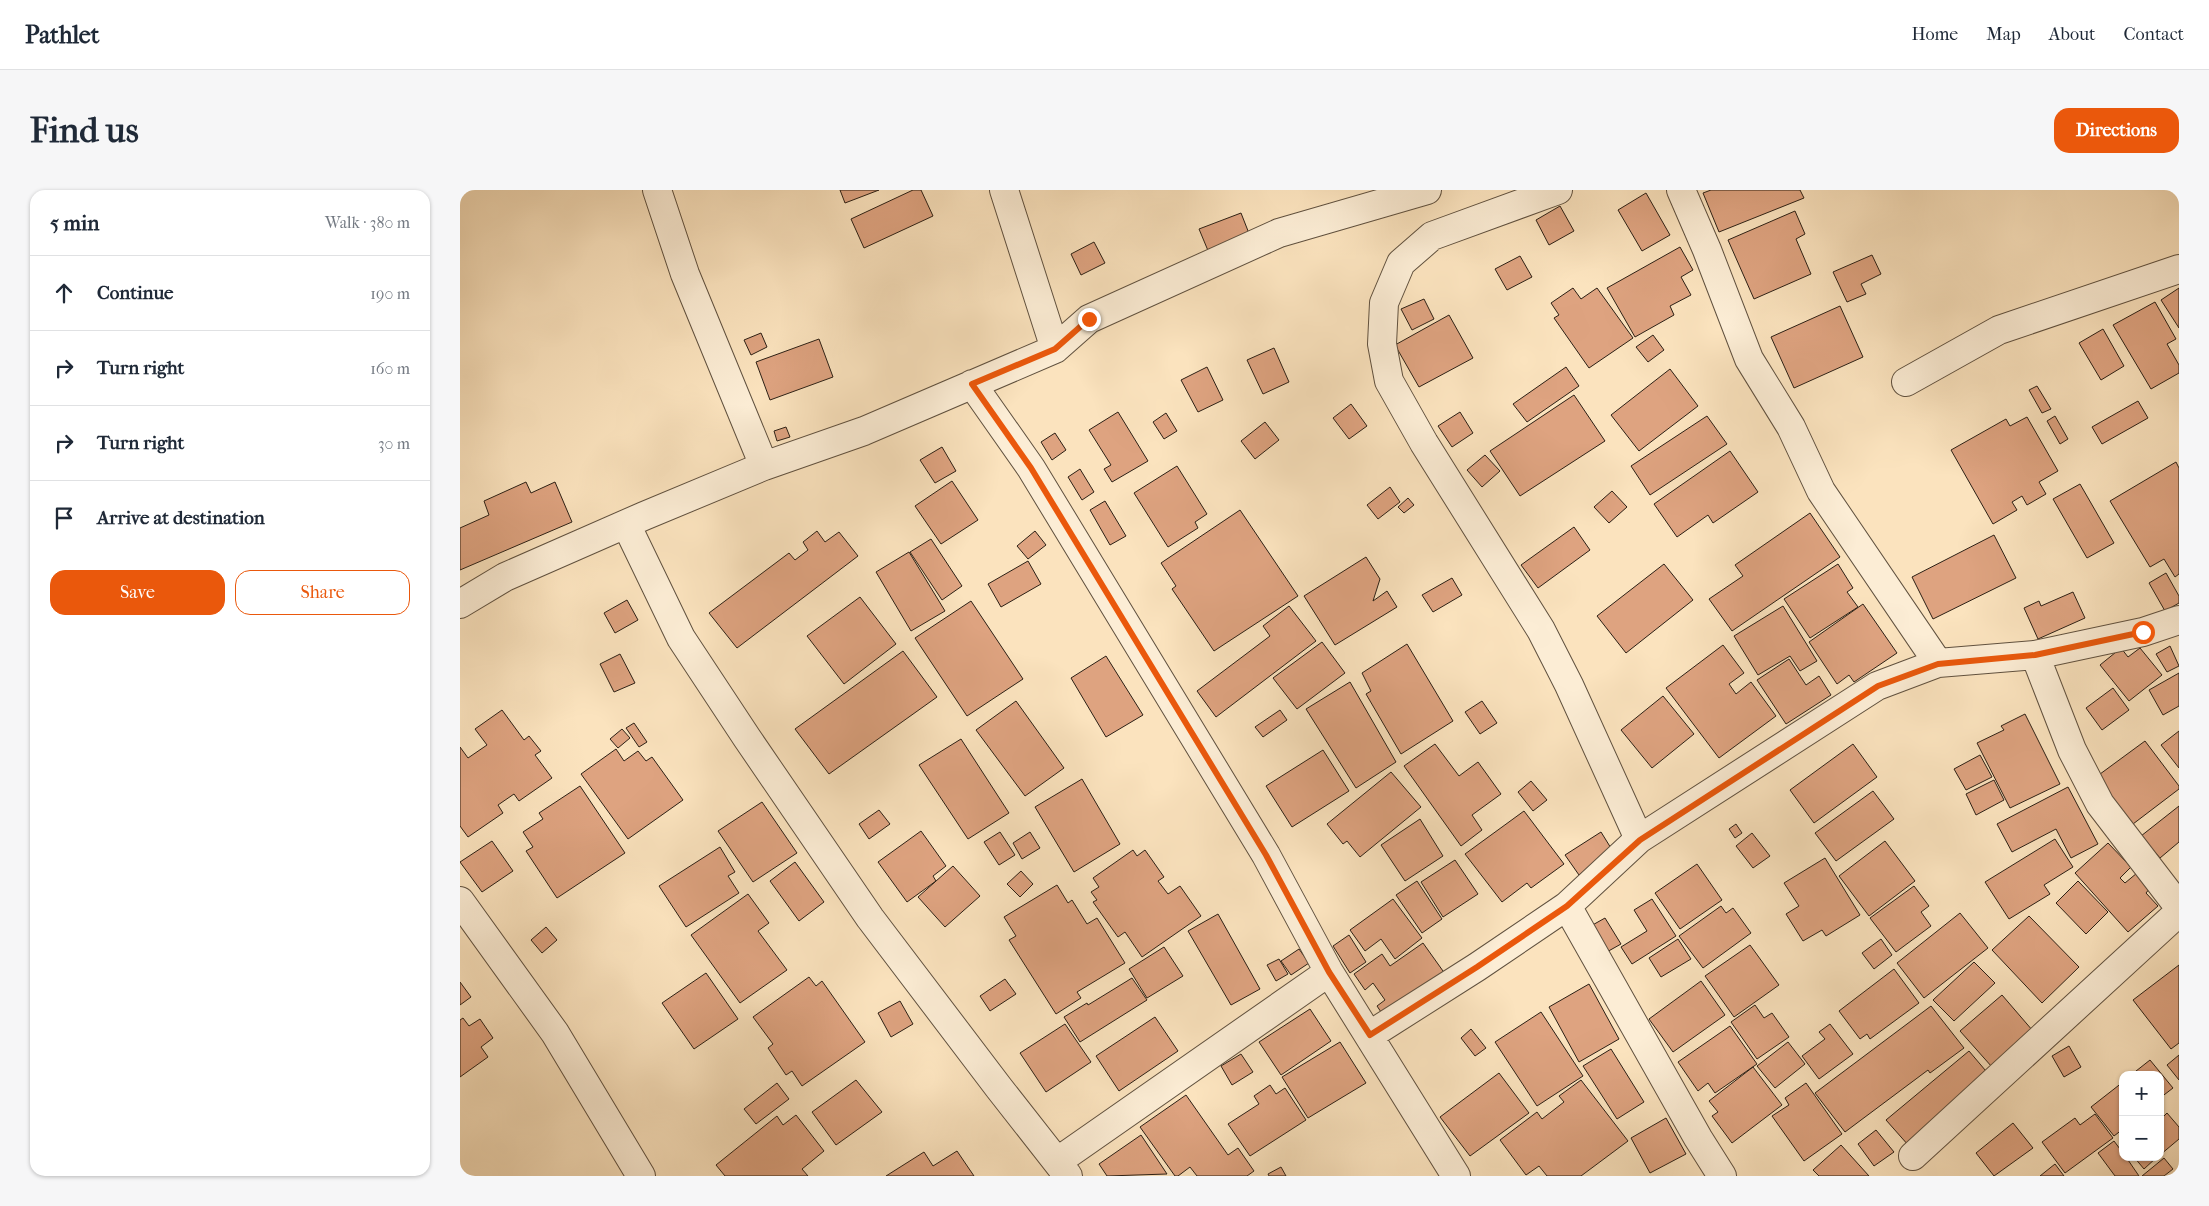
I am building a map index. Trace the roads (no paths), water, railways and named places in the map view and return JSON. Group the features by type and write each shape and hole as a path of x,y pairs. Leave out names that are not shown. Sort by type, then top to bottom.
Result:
{"street":[{"path":"657,190 685,274 764,466"},
{"path":"1004,190 1055,349"},
{"path":"460,604 505,577 626,524 764,466 864,431 1055,349 1089,319 1279,233 1427,190"},
{"path":"1499,190 1528,201"},
{"path":"1558,190 1432,236 1402,263 1384,303 1382,344 1388,381 1424,444 1541,630 1570,685 1640,840"},
{"path":"1681,190 1707,250 1749,359 1791,428 1822,491 1938,664"},
{"path":"1906,382 1999,330 2179,269"},
{"path":"972,384 1036,477 1266,855 1329,972 1370,1035 1456,1176"},
{"path":"626,524 681,638 870,918 1063,1169 1329,972"},
{"path":"1370,1035 1477,967 1567,906 1640,840 1878,686 1938,664 2035,655 2143,632 2179,620"},
{"path":"2035,655 2072,750 2100,804 2179,908"},
{"path":"460,901 555,1033 641,1176"},
{"path":"1567,906 1698,1138 1722,1176"},
{"path":"1913,1156 2179,912"}]}
